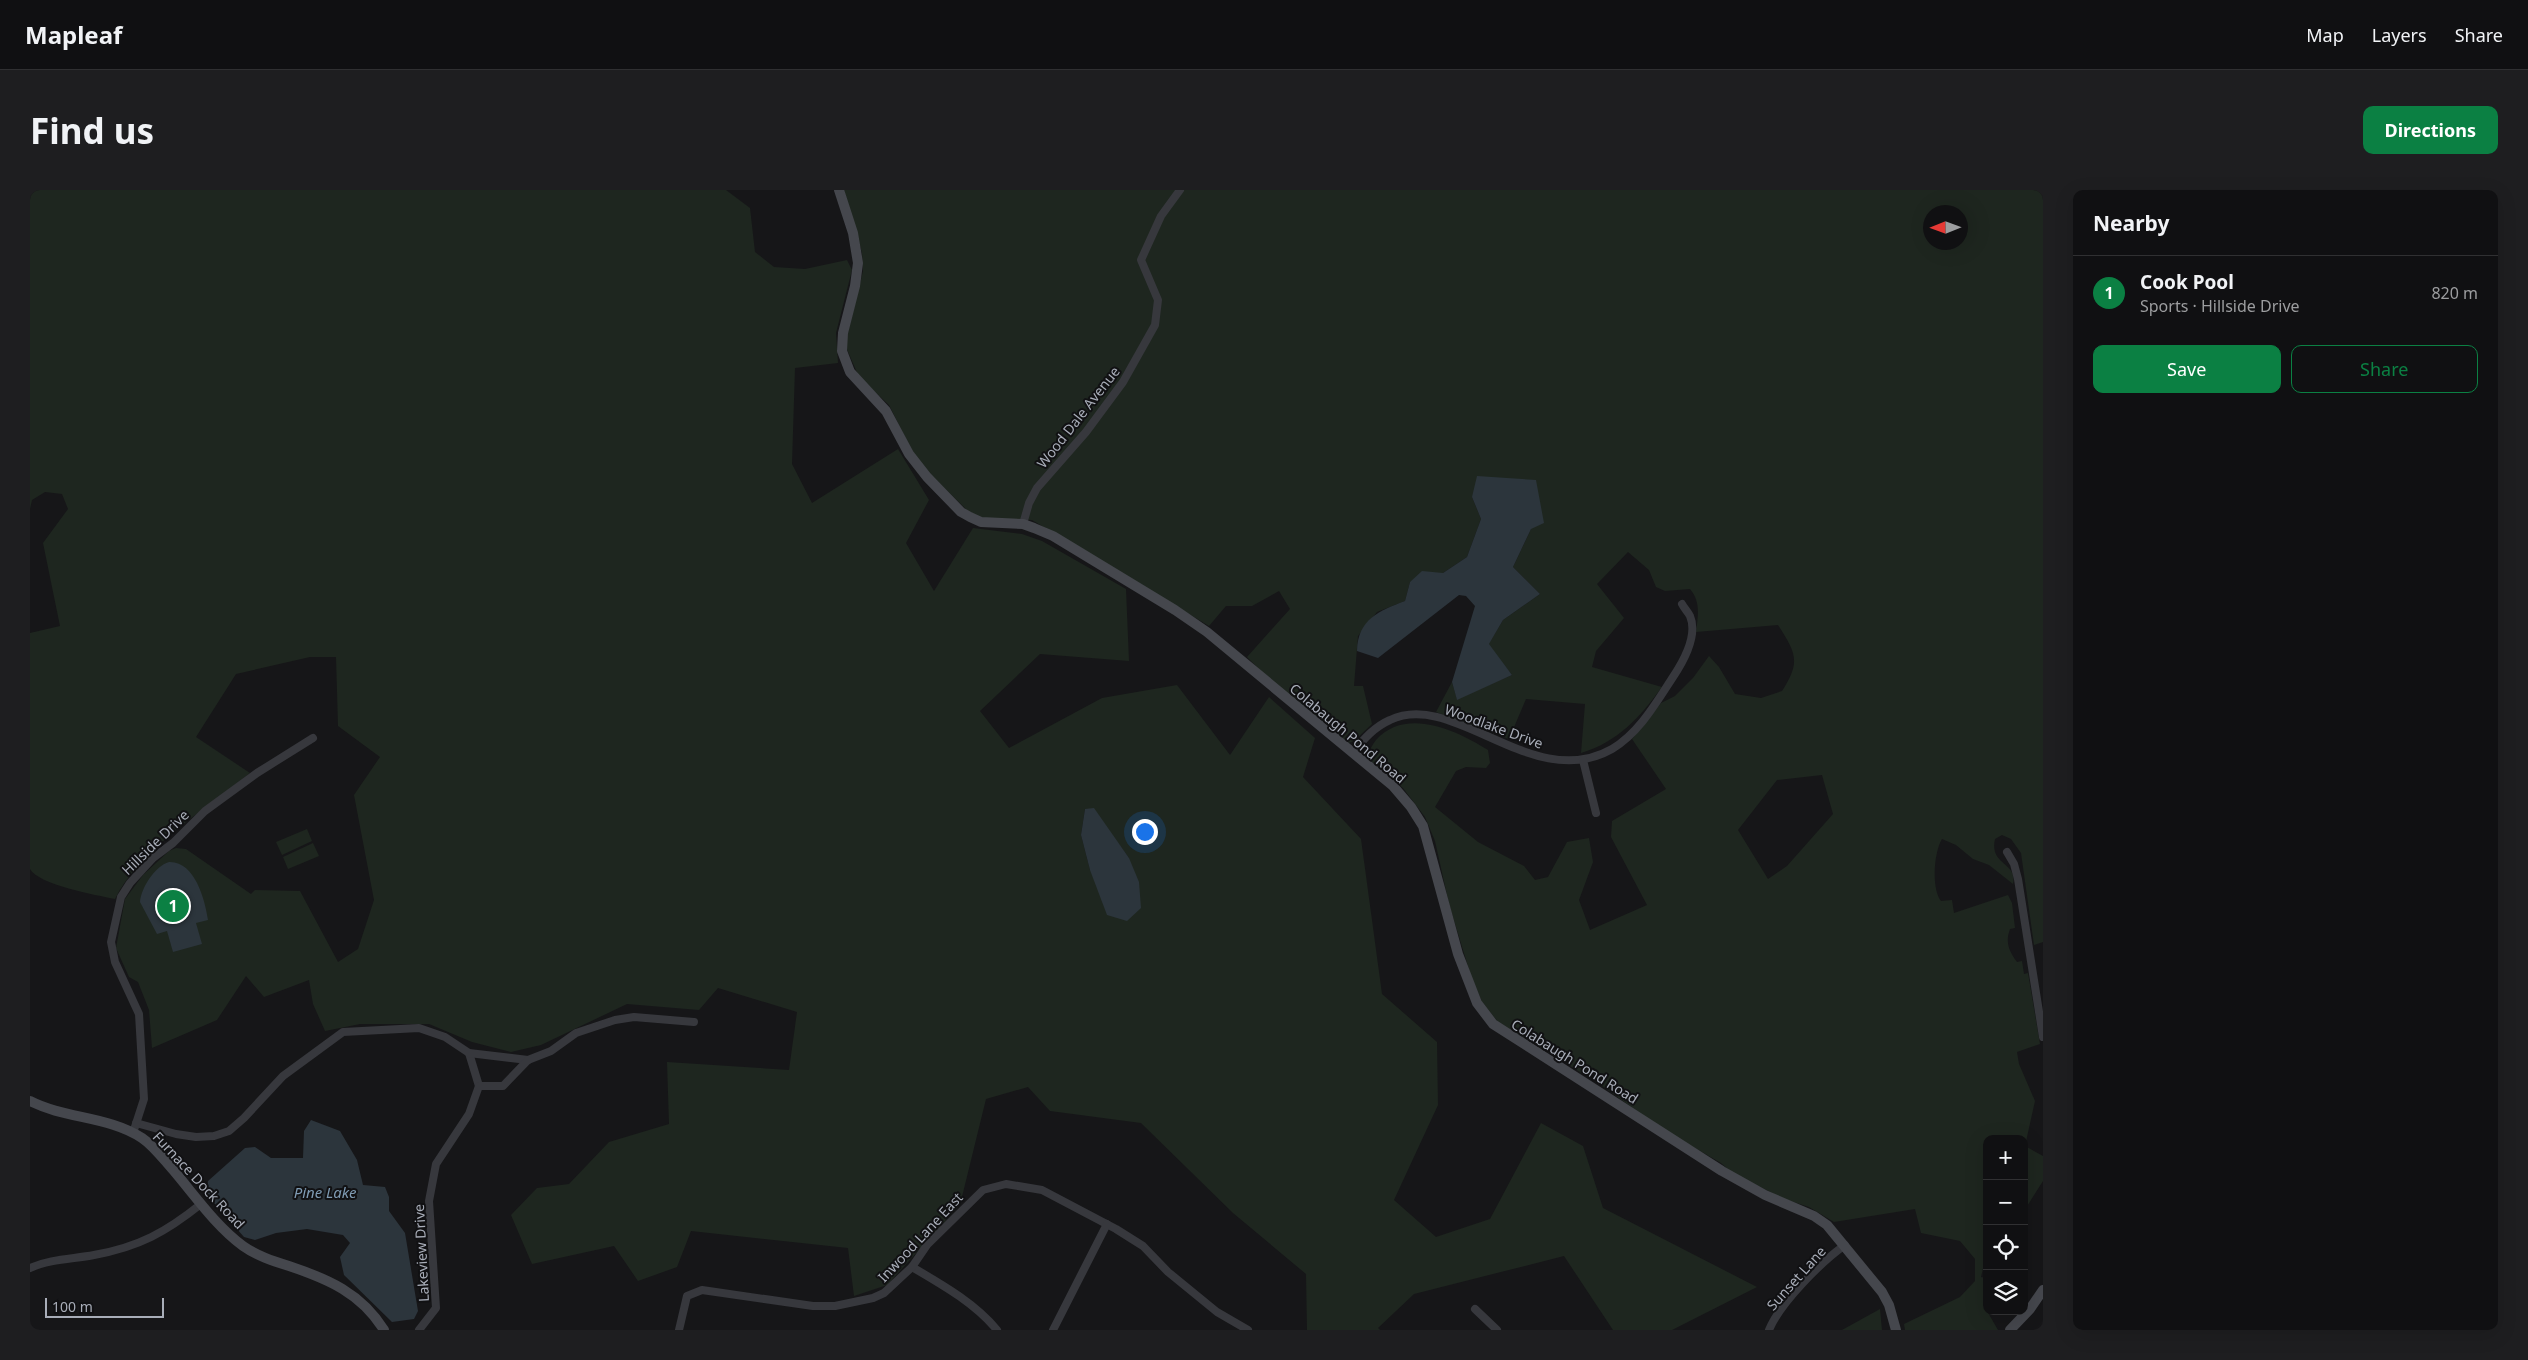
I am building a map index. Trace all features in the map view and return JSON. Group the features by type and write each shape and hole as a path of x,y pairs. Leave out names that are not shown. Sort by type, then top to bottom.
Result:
{"street":[{"name":"Colabaugh Pond Road","path":"839,190 853,233 858,262 842,341 842,351 850,372 886,411 909,454 926,477 961,512 981,522 1023,524 1053,536 1207,632 1304,715 1353,752 1404,799 1423,826 1458,954 1477,1003 1493,1024 1722,1171 1765,1195 1814,1216 1827,1225 1886,1298 1893,1315 1896,1330"},
{"name":"Wood Dale Avenue","path":"1023,524 1029,503 1037,488 1086,432 1124,382 1155,325 1158,300 1141,260 1161,216 1180,190"},
{"name":"Woodlake Drive","path":"1353,752 1371,732 1391,719 1414,715 1429,716 1457,723 1509,746 1542,757 1568,761 1583,760 1613,748 1633,732 1675,674 1688,646 1691,627 1690,617 1682,604"},
{"name":"Hillside Drive","path":"134,1128 144,1099 139,1014 116,962 111,942 121,896 153,858 172,843 205,811 257,773 313,738"},
{"path":"1583,760 1596,813"},
{"path":"2007,852 2014,864 2018,879 2043,1037"},
{"path":"134,1128 196,1136 214,1136 229,1131 244,1118 283,1076 343,1032 407,1028 429,1030 462,1047 469,1053 479,1086 503,1086 528,1060 551,1051 576,1033 615,1020 634,1017 694,1022"},
{"path":"469,1053 528,1060"},
{"name":"Lakeview Drive","path":"418,1330 436,1308 429,1201 436,1164 469,1114 479,1086"},
{"name":"Furnace Dock Road","path":"30,1101 48,1109 134,1128 226,1231 250,1251 326,1279 350,1292 367,1308 384,1330"},
{"name":"Inwood Lane East","path":"679,1330 687,1296 702,1290 813,1306 835,1306 873,1298 884,1293 912,1267 927,1245 983,1190 992,1186 1006,1184 1042,1190 1144,1246 1168,1272 1217,1312 1248,1330"},
{"path":"30,1268 49,1261 95,1255 132,1246 170,1228 201,1204"},
{"path":"1053,1330 1107,1224"},
{"name":"Sunset Lane","path":"1769,1330 1776,1318 1815,1270 1845,1245"},
{"path":"912,1267 941,1284 988,1320 997,1330"},
{"path":"2010,1330 2030,1309 2043,1290"},
{"path":"1475,1309 1497,1330"}],"shaded area":[{"path":"30,190 726,190 750,208 755,252 774,267 805,269 847,260 852,270 836,333 838,363 795,368 792,464 812,503 898,449 929,500 906,543 934,591 973,528 1022,534 1042,541 1126,589 1129,661 1040,654 980,711 1009,748 1102,698 1177,685 1230,755 1269,697 1315,738 1303,777 1361,839 1382,994 1437,1042 1438,1105 1394,1200 1436,1237 1490,1219 1541,1123 1583,1146 1603,1208 1757,1287 1672,1330 1613,1330 1564,1256 1414,1294 1378,1328 1380,1330 1307,1330 1306,1274 1233,1213 1141,1123 1050,1111 1028,1087 986,1099 960,1205 887,1285 854,1296 848,1248 691,1231 677,1267 638,1281 614,1246 532,1264 511,1215 537,1188 569,1184 609,1142 669,1124 667,1062 789,1070 797,1012 718,988 699,1010 627,1004 541,1045 511,1052 472,1042 429,1024 360,1024 325,1031 313,1004 309,980 264,997 246,976 217,1020 152,1048 149,1010 138,982 129,977 116,948 125,899 143,875 169,851 176,848 186,849 251,894 255,890 300,891 338,962 358,949 374,900 354,795 380,757 338,726 336,657 310,657 236,674 196,737 250,773 157,847 126,881 115,899 82,892 44,880 35,875 30,869 30,633 60,626 43,543 68,509 62,494 45,492 32,500 30,509","holes":["1085,809 1117,842 1129,858 1090,870 1081,835"]},
{"path":"844,190 2043,190 2043,942 2034,945 2021,853 2011,839 2002,835 1995,839 1994,848 1999,859 2011,871 2013,884 1989,865 1973,859 1956,845 1942,839 1937,852 1935,870 1938,895 1941,901 1952,900 1954,913 2008,895 2012,903 2015,928 2010,929 2009,946 2017,962 2022,961 2024,974 2028,973 2040,1044 2017,1052 2019,1064 2035,1101 2027,1135 1983,1135 1983,1269 1981,1277 1983,1277 1983,1315 1989,1315 1998,1330 1905,1330 1904,1324 1960,1297 1975,1281 1975,1259 1960,1241 1921,1233 1915,1209 1834,1222 1809,1207 1784,1199 1731,1172 1721,1163 1662,1129 1598,1083 1498,1022 1482,1002 1471,976 1449,904 1435,841 1425,817 1403,788 1366,757 1376,740 1388,730 1402,725 1417,723 1447,730 1488,750 1490,763 1486,768 1466,767 1456,771 1435,807 1478,842 1524,866 1535,880 1548,877 1567,842 1589,838 1593,862 1579,900 1590,930 1647,905 1611,837 1612,821 1666,789 1632,739 1661,703 1675,696 1693,678 1709,656 1719,667 1735,694 1761,698 1782,691 1792,672 1794,658 1789,643 1778,625 1696,632 1697,604 1690,589 1665,591 1656,587 1649,570 1628,552 1597,584 1624,618 1596,651 1592,667 1662,687 1627,727 1606,742 1581,753 1585,704 1526,699 1509,739 1436,712 1452,682 1457,699 1512,675 1488,645 1503,620 1540,594 1513,567 1531,529 1472,497 1481,519 1467,557 1443,573 1410,582 1405,601 1377,612 1358,636 1354,686 1363,686 1372,724 1354,741 1348,743 1271,681 1247,657 1290,609 1279,591 1252,606 1226,606 1209,626 1032,520 981,518 970,513 922,466 910,447 889,405 859,377 845,345 863,271 862,253","holes":["1822,775 1833,814 1787,866 1768,879 1738,830 1777,780"]},
{"path":"307,829 312,841 282,855 276,842"},
{"path":"313,843 319,856 288,869 283,857"},
{"path":"2028,1148 2043,1156 2043,1181 2028,1205"},
{"path":"1880,1309 1882,1330 1842,1330"}],"water":[{"path":"1477,476 1536,480 1544,523 1531,529 1513,567 1540,594 1503,620 1489,644 1512,675 1457,700 1452,682 1475,606 1466,596 1459,595 1378,658 1357,651 1361,631 1366,624 1379,613 1405,601 1410,582 1422,571 1443,573 1467,557 1481,519 1472,497"},
{"path":"1094,808 1129,858 1139,882 1141,908 1127,921 1107,915 1090,870 1081,835 1085,809"},
{"path":"169,862 178,863 192,875 201,893 208,920 196,923 202,944 173,952 167,931 157,934 140,902 143,890 150,878 159,868"},
{"name":"Pine Lake","path":"311,1120 340,1131 357,1160 363,1185 385,1187 389,1197 389,1211 405,1233 418,1311 414,1319 392,1322 344,1275 340,1257 350,1243 343,1235 307,1229 276,1233 255,1240 244,1237 206,1194 208,1181 245,1148 255,1147 271,1158 303,1158 304,1131"}],"place":[{"name":"Cook Pool","path":"173,906"}]}
